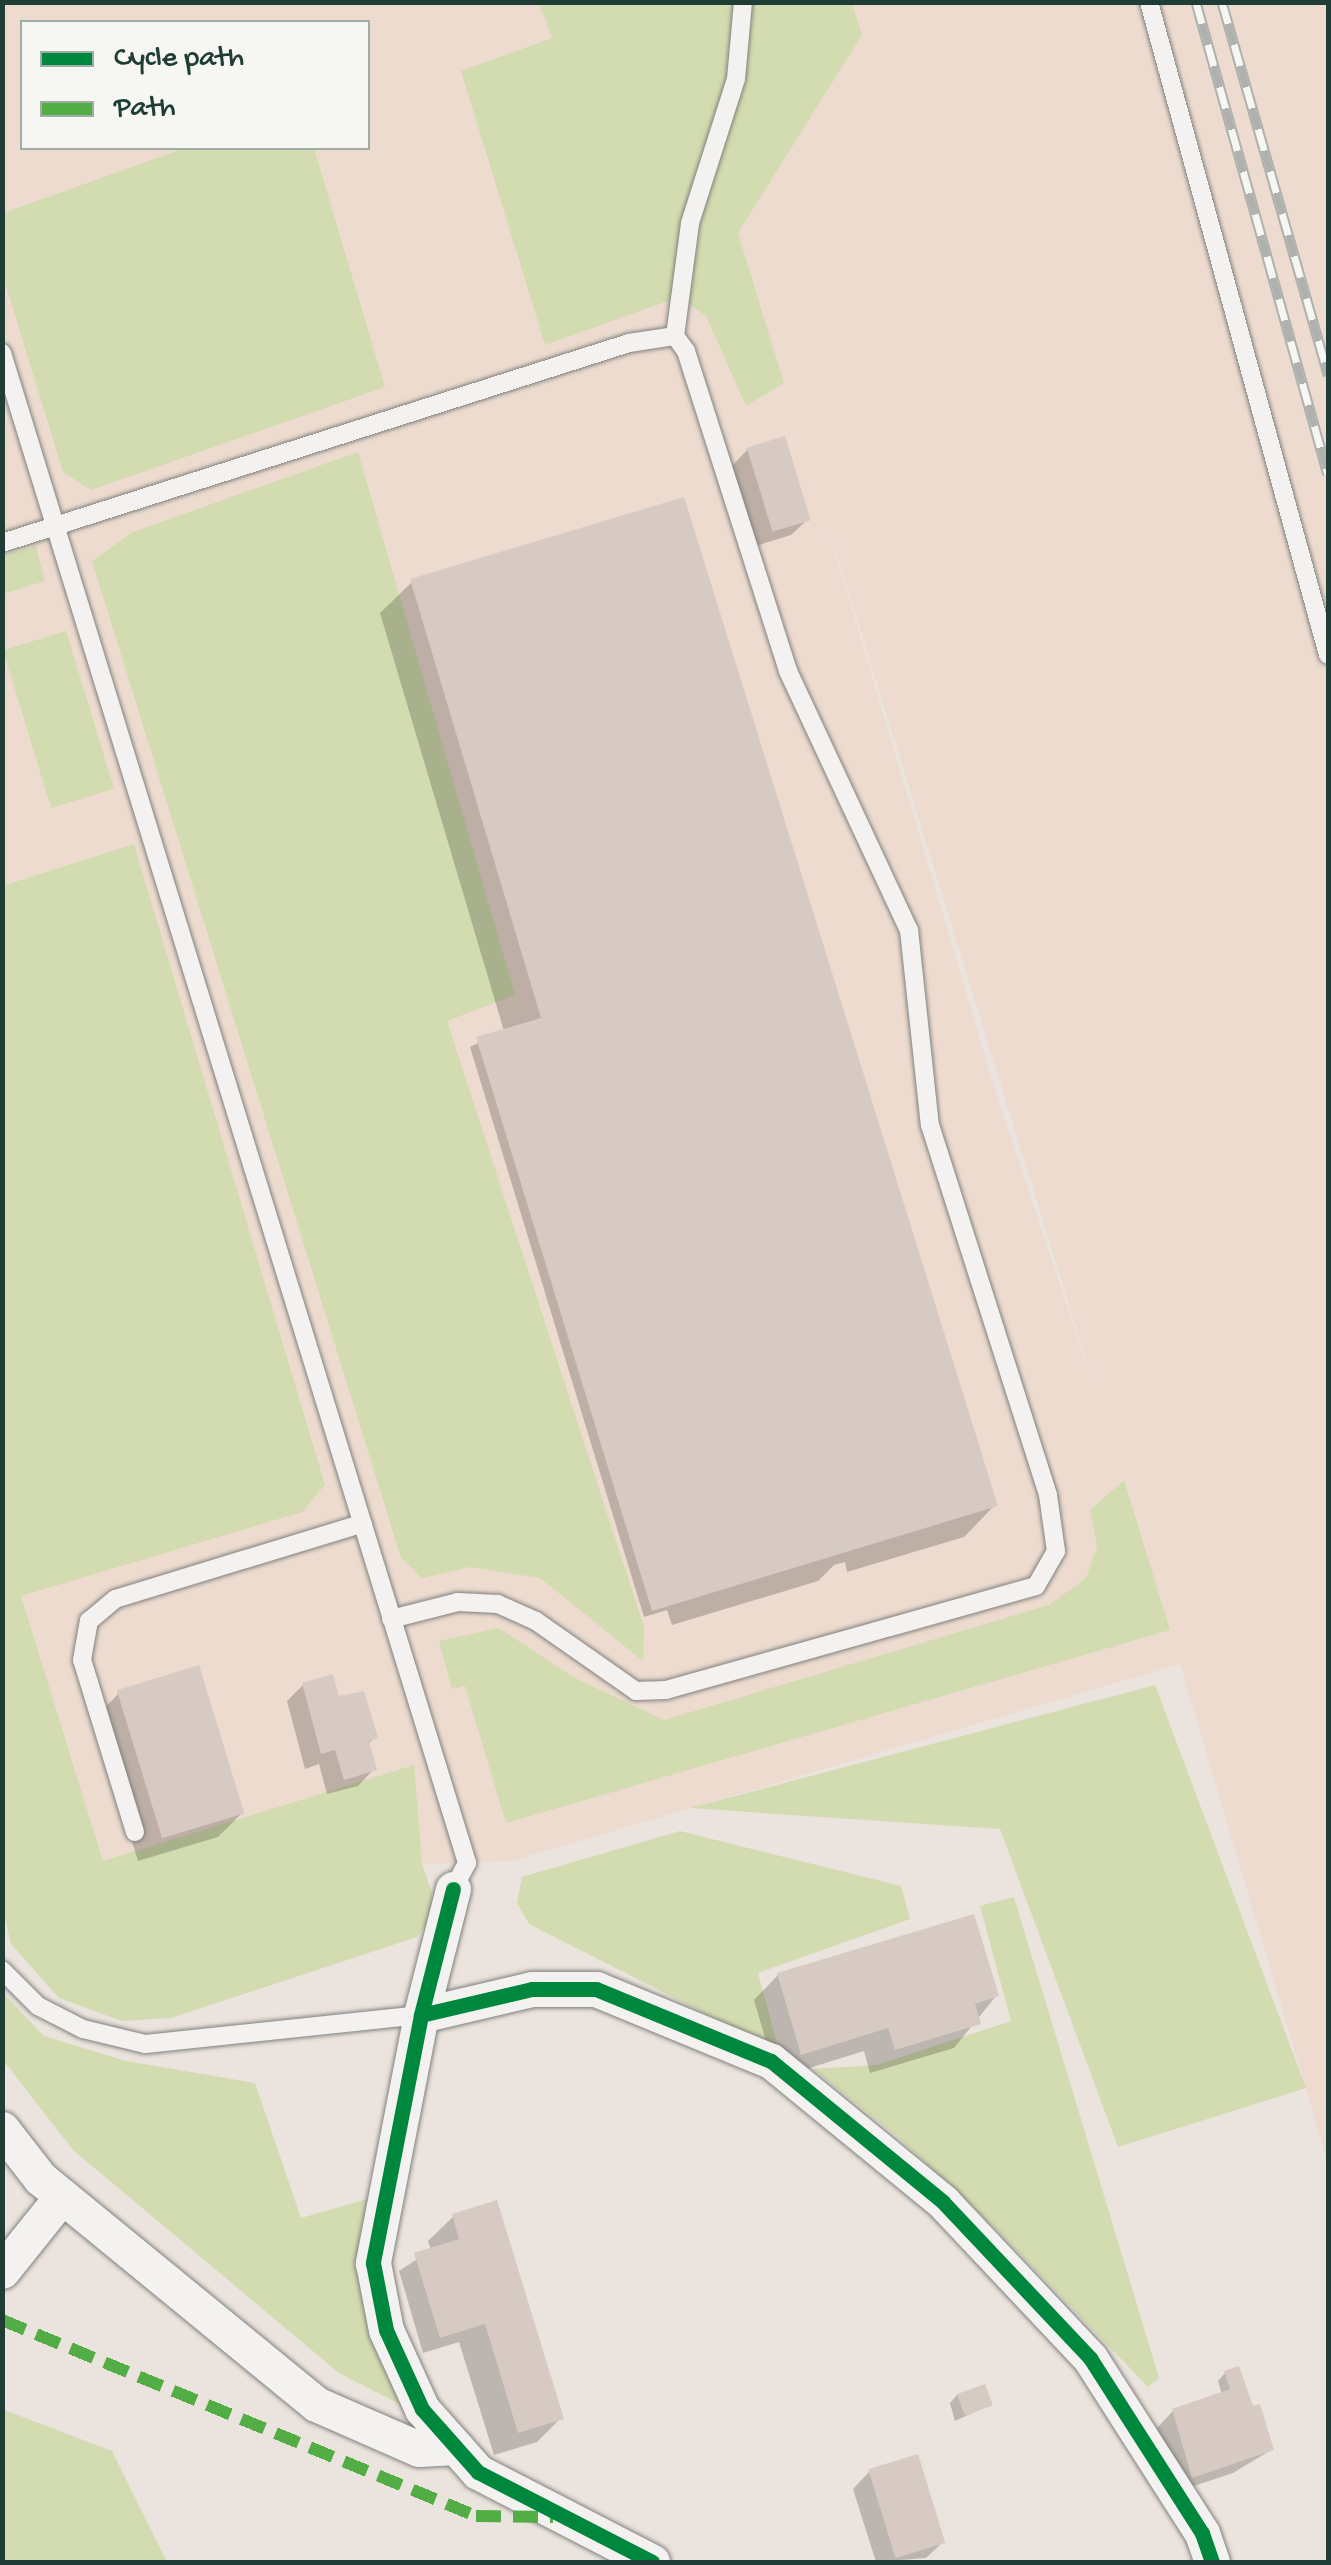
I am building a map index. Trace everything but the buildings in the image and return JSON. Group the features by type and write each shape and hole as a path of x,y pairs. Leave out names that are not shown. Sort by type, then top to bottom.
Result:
{"street":[{"path":"453,1890 421,2015 373,2263 386,2330 422,2409 478,2472 625,2543 652,2562"},
{"path":"421,2015 532,1990 596,1989 770,2061 943,2202 1090,2358 1202,2533 1212,2562"},
{"path":"2,2129 62,2196 316,2404 419,2450 456,2448"},
{"path":"2,2271 62,2196"}],"lane":[{"path":"391,1619 458,1602 498,1604 536,1620 636,1691 666,1690 1036,1586 1056,1550 1048,1496 930,1125 909,930 788,670 686,352 674,336 690,223 736,79 743,2"},
{"path":"1149,2 1328,656"},
{"path":"2,543 629,343 674,336"},
{"path":"2,353 467,1863 453,1890"},
{"path":"136,1832 82,1660 90,1621 116,1599 363,1523"},
{"path":"2,1970 38,2006 83,2028 145,2044 421,2015"}],"shaded area":[{"path":"2,3 1328,3 1328,2163 1180,1664 511,1861 422,1864 74,1971 2,1736","holes":["831,535 1095,1389 1000,1106"]}],"green space":[{"path":"539,3 852,3 862,35 738,233 784,383 746,406 706,316 679,297 545,345 461,71 552,38"},
{"path":"179,150 315,150 385,387 91,490 63,472 3,276 3,213"},
{"path":"358,452 515,995 447,1021 644,1627 643,1661 540,1578 470,1567 422,1578 401,1558 92,561 133,532"},
{"path":"36,546 45,581 3,594 3,555"},
{"path":"66,631 114,789 51,808 3,650"},
{"path":"134,844 325,1485 302,1512 21,1596 103,1861 414,1765 422,1864 432,1893 430,1918 417,1937 171,2018 121,2021 59,1998 11,1944 3,1910 2,886"},
{"path":"1124,1480 1170,1630 506,1823 465,1686 452,1689 439,1641 499,1628 575,1678 664,1720 1049,1605 1086,1578 1097,1546 1090,1510"},
{"path":"1155,1685 1306,2088 1118,2147 1000,1829 690,1808"},
{"path":"680,1831 901,1886 910,1919 758,1973 779,2051 529,1924 517,1903 522,1877"},
{"path":"1014,1897 1159,2378 1148,2387 999,2232 898,2137 813,2069 877,2065 1011,2021 980,1906"},
{"path":"2,1992 44,2036 126,2061 255,2083 301,2218 371,2198 413,2411 339,2373 73,2150 3,2060"},
{"path":"2,2409 112,2451 167,2562 3,2562"}],"railway":[{"path":"1196,2 1328,474"},
{"path":"1222,2 1328,375"}],"marked path":[{"path":"2,2320 476,2516 553,2517"}],"cycle path":[{"path":"453,1889 421,2015 373,2263 386,2330 422,2409 478,2472 652,2562"},
{"path":"421,2015 532,1989 596,1989 771,2061 943,2202 1090,2358 1202,2533 1212,2562"}]}
